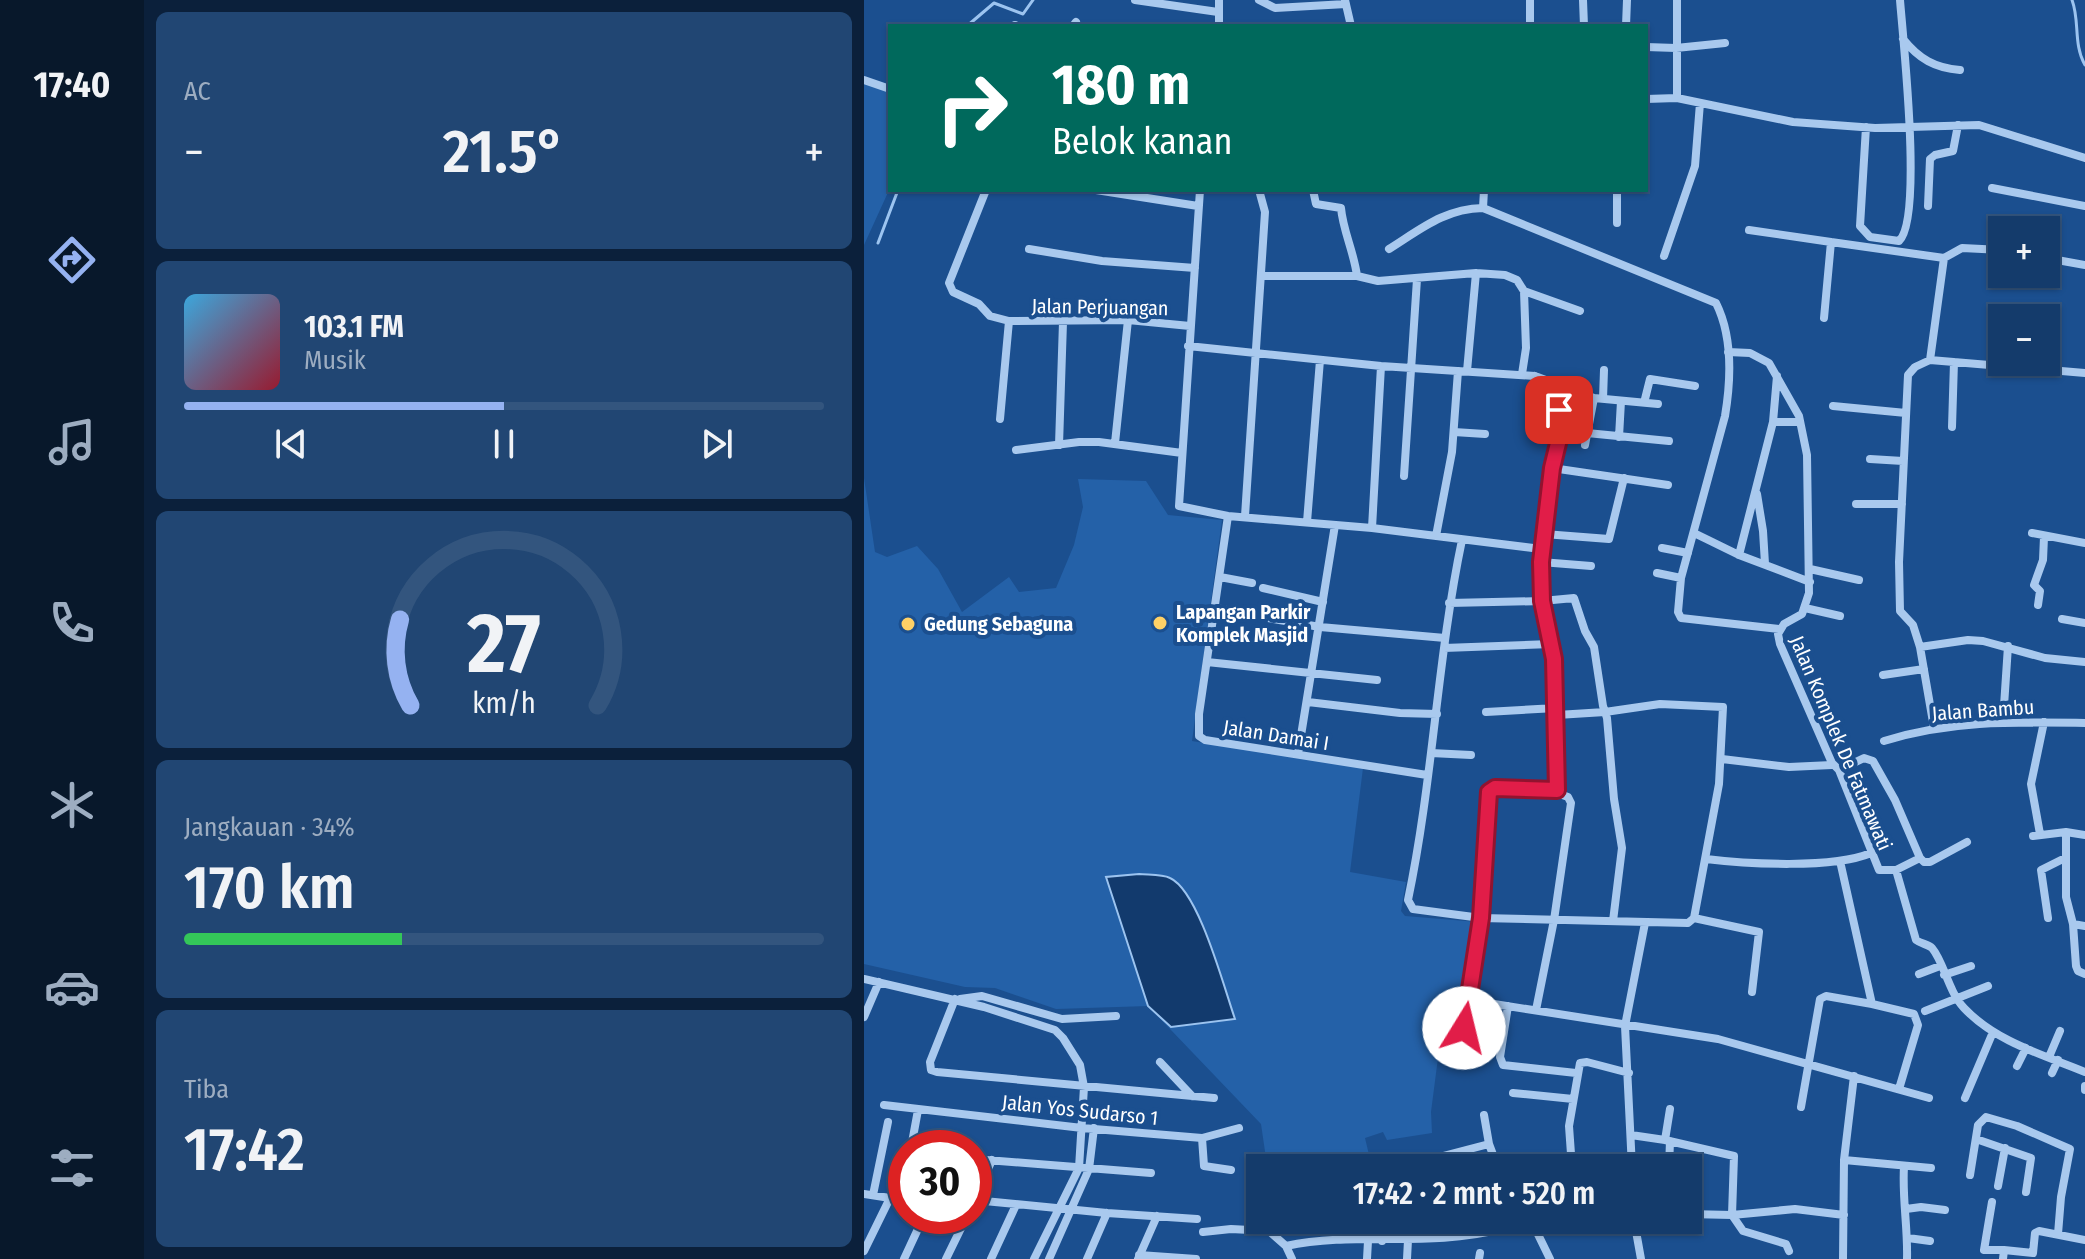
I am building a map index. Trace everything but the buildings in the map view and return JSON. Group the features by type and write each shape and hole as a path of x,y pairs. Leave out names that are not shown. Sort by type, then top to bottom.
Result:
{"street":[{"path":"1135,0 1218,12"},
{"path":"1219,0 1219,24"},
{"path":"1259,0 1275,8 1346,2 1351,24"},
{"path":"1530,0 1530,24"},
{"path":"1583,0 1584,24"},
{"path":"1626,24 1627,0"},
{"path":"1677,0 1677,98"},
{"path":"1866,127 1860,226 1870,237 1899,241 1906,233 1910,203 1910,127 1900,0"},
{"path":"1903,38 1913,51 1931,64 1960,70"},
{"path":"1648,47 1676,48 1725,43"},
{"path":"864,80 888,88"},
{"path":"1648,99 1677,98 1793,122 1866,127 1979,125 2085,158"},
{"path":"1664,256 1695,166 1700,103"},
{"path":"1928,206 1930,159 1953,151 1958,125"},
{"path":"1992,188 2085,206"},
{"path":"985,192 949,283 953,292 979,304 990,316 1009,321 1000,419"},
{"path":"1109,192 1198,206"},
{"path":"1200,192 1179,506 1228,516 1372,528 1541,549"},
{"path":"1245,516 1265,212 1260,192"},
{"path":"1313,192 1316,204 1341,208 1343,229 1355,260 1357,276"},
{"path":"1483,208 1484,192"},
{"path":"1617,192 1617,223"},
{"path":"1389,249 1439,217 1460,209 1483,208 1716,303 1728,337 1730,389 1681,578 1678,612 1681,618 1779,629"},
{"path":"1749,230 1944,258 1962,248 1988,249"},
{"path":"1824,318 1831,242"},
{"path":"1029,249 1102,261 1195,268"},
{"path":"1930,360 1944,258"},
{"path":"2060,261 2085,265"},
{"path":"1261,276 1357,276 1378,281 1476,273 1505,275 1517,280 1524,291 1526,348 1522,374"},
{"path":"1436,536 1452,452 1476,273"},
{"path":"1404,476 1417,279"},
{"path":"1524,291 1580,311"},
{"path":"1115,443 1128,320"},
{"name":"Jalan Perjuangan","path":"1009,321 1128,320 1190,326"},
{"path":"1059,445 1063,322"},
{"path":"1188,346 1381,366 1522,374 1598,399 1658,404"},
{"name":"Jalan Komplek De Fatmawati","path":"1728,352 1750,353 1769,363 1800,422 1807,455 1810,582 1802,614 1779,629 1780,644 1871,853 1880,871 1896,870 1916,940 1932,949 1956,998 1966,1010 1993,1032 2085,1072"},
{"path":"1307,522 1320,360"},
{"path":"1934,728 1920,647 1913,625 1900,611 1908,375 1915,367 1930,360 2085,373"},
{"path":"1952,427 1954,362"},
{"path":"1372,528 1381,366"},
{"path":"1585,445 1604,370"},
{"path":"1739,555 1773,422 1777,375"},
{"path":"1535,376 1537,400 1559,410 1561,415 1541,549 1542,601 1551,644 1557,711 1557,790 1571,803 1554,920 1536,1010"},
{"path":"1644,403 1650,379 1695,386"},
{"path":"1619,437 1621,401"},
{"path":"1833,406 1906,413"},
{"path":"1773,422 1800,422"},
{"path":"1454,432 1485,434"},
{"path":"1587,433 1669,441"},
{"path":"1016,450 1079,442 1115,443 1182,453"},
{"path":"1870,459 1903,461"},
{"path":"1552,468 1668,485"},
{"path":"1544,534 1609,539 1624,478"},
{"path":"1756,489 1765,564"},
{"path":"1856,504 1902,504"},
{"name":"Jalan Damai I","path":"1228,516 1199,714 1199,736 1205,740 1427,775"},
{"path":"1298,754 1335,525"},
{"path":"1694,533 1739,555 1810,582"},
{"path":"2032,533 2085,543"},
{"path":"2038,605 2040,591 2034,585 2043,560 2044,537"},
{"path":"1462,540 1449,603 1437,714 1408,900 1410,906 1427,912 1481,918 1679,924 1688,923 1694,918 1722,759 1723,707 1660,704 1605,712 1486,712"},
{"path":"1662,548 1688,553"},
{"path":"1541,562 1591,566"},
{"path":"1810,569 1859,580"},
{"path":"1657,573 1681,578"},
{"path":"1220,577 1252,583"},
{"path":"1263,588 1323,602"},
{"path":"1449,603 1542,601 1567,597 1577,602 1581,620 1594,647 1622,848 1613,921"},
{"path":"1215,608 1255,613"},
{"path":"1805,608 1840,616"},
{"path":"1268,618 1320,627 1445,638"},
{"path":"2062,619 2085,623"},
{"path":"1920,647 1968,640 2008,646 2045,658 2085,662"},
{"path":"1444,648 1551,644"},
{"path":"2003,721 2008,646"},
{"path":"1207,662 1377,680"},
{"path":"1883,675 1924,669"},
{"path":"1308,702 1400,713 1437,714"},
{"name":"Jalan Bambu","path":"1884,741 1934,728 2003,721 2085,723"},
{"path":"2044,722 2031,784 2036,835 2066,832 2085,835"},
{"path":"1431,753 1471,755"},
{"path":"1722,759 1789,767 1836,767 1864,758 1873,761 1924,862 1930,862 1967,842"},
{"path":"1460,1056 1481,918 1489,792 1495,788 1557,790"},
{"path":"2066,832 2066,897 2073,924 2076,966 2078,971 2085,974"},
{"path":"1706,859 1747,864 1840,861 1871,853"},
{"path":"1896,870 1920,858"},
{"path":"2048,918 2041,870 2065,858"},
{"path":"1840,861 1872,1004"},
{"path":"1694,918 1759,932 1752,992"},
{"path":"1632,1154 1625,1026 1645,923"},
{"path":"2073,924 2085,926"},
{"path":"1919,974 1971,966"},
{"path":"864,979 955,999 1055,1030 1080,1065 1084,1087 1079,1168 1034,1259"},
{"path":"864,1017 879,982"},
{"path":"1925,1011 1988,986"},
{"path":"955,999 982,996 1062,1019 1116,1016"},
{"path":"1801,1107 1822,997 1841,997 1914,1014 1916,1032 1899,1089"},
{"path":"955,999 930,1062 931,1070 977,1078 1214,1098"},
{"path":"1469,1000 1718,1039 1929,1098"},
{"path":"1508,1006 1500,1057 1503,1065 1576,1073"},
{"path":"2052,1073 2060,1031"},
{"path":"1965,1098 1993,1032"},
{"path":"2017,1066 2026,1048"},
{"path":"1160,1062 1193,1096"},
{"path":"1570,1154 1568,1141 1576,1073 1580,1063 1629,1073"},
{"path":"1843,1259 1844,1160 1854,1076"},
{"path":"1513,1093 1573,1099"},
{"name":"Jalan Yos Sudarso 1","path":"884,1105 1082,1128 1202,1138 1239,1128"},
{"path":"1668,1154 1670,1109"},
{"path":"914,1130 918,1110"},
{"path":"1484,1115 1493,1154"},
{"path":"1970,1175 1978,1125 1986,1117 2017,1126 2070,1149 2058,1234"},
{"path":"869,1195 888,1122"},
{"path":"1049,1259 1089,1169 1094,1128"},
{"path":"1631,1135 1734,1156 1732,1215 1743,1231 1786,1244 1789,1251"},
{"path":"1202,1138 1204,1166 1231,1170"},
{"path":"1976,1139 2031,1158 2026,1192"},
{"path":"1451,1154 1489,1144"},
{"path":"1998,1186 2005,1148"},
{"path":"992,1160 1151,1173"},
{"path":"1844,1160 1931,1168"},
{"path":"1904,1167 1907,1259"},
{"path":"864,1251 888,1202"},
{"path":"992,1202 1197,1219"},
{"path":"1992,1202 1984,1250 2004,1255 2033,1253 2035,1233 2085,1240"},
{"path":"991,1259 1016,1205"},
{"path":"1702,1214 1795,1209 1844,1215"},
{"path":"1906,1209 1945,1210"},
{"path":"1087,1259 1107,1213"},
{"path":"1157,1216 1138,1257 1196,1259"},
{"path":"864,1227 875,1228"},
{"path":"1203,1232 1266,1230 1286,1246 1292,1259"},
{"path":"904,1259 916,1234"},
{"path":"946,1259 958,1234"},
{"path":"1367,1259 1378,1234"},
{"path":"1286,1246 1314,1240 1408,1240 1483,1234"},
{"path":"1536,1234 1550,1259"},
{"path":"1637,1234 1641,1259"},
{"path":"1908,1238 1930,1241"},
{"path":"1407,1259 1408,1240"}],"shaded area":[{"path":"864,79 888,87 888,192 864,245"},
{"path":"864,478 875,552 887,557 917,546 938,569 962,612 1009,577 1019,592 1056,588 1074,545 1083,507 1078,479 1146,481 1168,515 1222,520 1192,741 1363,768 1350,872 1406,882 1401,911 1405,916 1478,922 1465,1000 1446,996 1431,1112 1432,1133 1387,1140 1383,1132 1365,1138 1369,1154 1265,1154 1261,1124 1148,1006 1056,1009 995,988 965,987 864,964"},
{"path":"1139,874 1170,878 1191,901 1209,942 1235,1019 1171,1027 1148,1006 1106,877"}],"waterway":[{"path":"969,24 994,3 1023,14 1033,0"},
{"path":"2072,0 2079,49 2085,65"},
{"path":"878,243 897,192"}],"place":[{"name":"Lapangan Parkir Komplek Masjid","path":"1160,623"},
{"name":"Gedung Sebaguna","path":"908,624"}],"route":[{"path":"1464,1028 1481,918 1489,792 1495,788 1557,790 1554,659 1542,601 1541,549 1552,468 1560,435 1559,410"}]}
